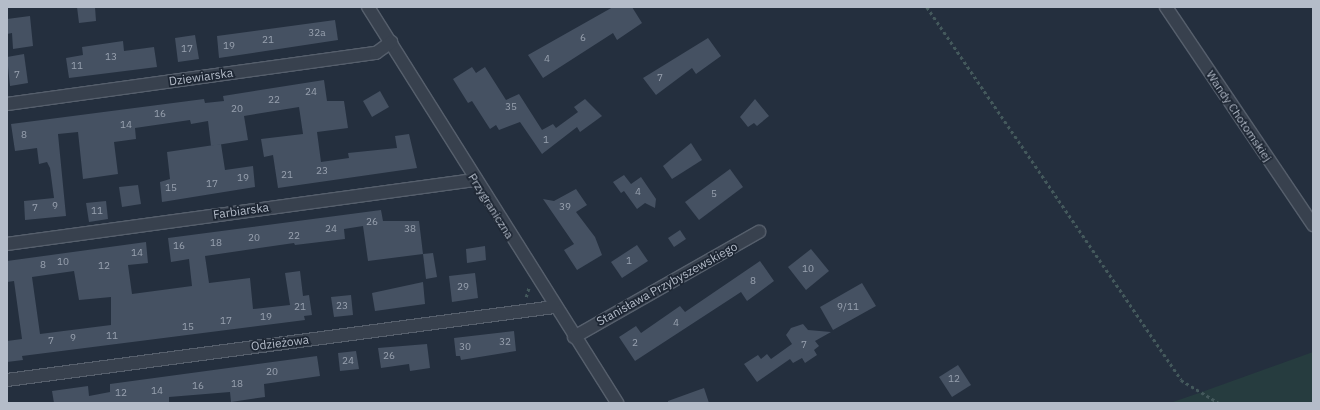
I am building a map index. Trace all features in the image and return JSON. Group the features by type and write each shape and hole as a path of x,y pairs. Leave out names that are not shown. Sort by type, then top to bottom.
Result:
{"street":[{"name":"Przygraniczna","path":"368,7 554,307 617,403"},
{"name":"Wandy Chotomskiej","path":"1166,7 1313,225"},
{"name":"Dziewiarska","path":"7,104 376,53 391,42"},
{"name":"Farbiarska","path":"7,244 476,180"},
{"name":"Stanisława Przybyszewskiego","path":"574,337 759,232"},
{"name":"Odzieżowa","path":"7,380 554,307"}],"path":[{"path":"927,7 1181,380 1219,403"}],"green space":[{"path":"1313,352 1313,403 1170,403 1199,393"}],"building":[{"path":"77,7 95,7 96,21 79,23"},
{"path":"613,7 632,7 642,23 617,40 613,33 543,78 528,55"},
{"path":"30,16 33,46 13,49 12,33 7,34 7,19"},
{"path":"335,20 338,40 219,58 217,36"},
{"path":"195,35 199,59 178,62 175,38"},
{"path":"708,38 721,56 696,74 692,68 656,95 643,78"},
{"path":"123,41 124,51 154,47 157,67 69,78 66,58 83,55 82,47"},
{"path":"24,54 28,83 10,86 7,57"},
{"path":"472,67 476,73 485,67 506,100 519,94 542,130 553,124 556,128 578,112 574,107 585,99 602,116 580,132 577,127 542,154 520,122 499,130 496,125 490,129 472,101 468,103 453,79"},
{"path":"324,80 327,101 344,101 348,128 317,132 321,162 349,158 348,153 397,148 395,136 409,134 417,168 278,188 273,155 264,157 261,139 303,134 299,107 244,116 248,140 211,146 208,121 191,124 190,120 135,128 136,139 114,142 118,174 83,179 78,132 58,134 66,216 25,220 24,201 54,198 50,168 47,162 39,164 37,148 15,151 11,124 204,99 205,103 224,101 223,96"},
{"path":"380,91 389,107 372,117 363,101"},
{"path":"755,99 769,116 757,126 754,123 748,127 740,117"},
{"path":"691,143 702,160 672,179 663,166"},
{"path":"221,144 225,170 253,166 255,187 162,202 160,182 170,179 167,152"},
{"path":"730,169 743,187 699,220 685,202"},
{"path":"624,175 631,184 641,177 656,199 655,208 645,203 637,209 624,191 621,193 613,182"},
{"path":"138,185 141,204 122,207 119,187"},
{"path":"576,189 587,205 576,212 595,237 602,255 577,270 564,250 574,244 543,199 554,201"},
{"path":"106,201 108,219 89,222 86,203"},
{"path":"381,210 383,221 419,221 423,254 368,261 363,226 344,229 345,239 295,245 294,243 205,256 209,283 250,278 253,309 290,305 285,273 300,271 303,296 309,295 312,315 304,316 305,320 22,356 23,360 7,362 7,341 22,339 14,281 7,282 7,261 146,242 148,263 128,265 132,294 192,286 189,259 171,262 168,238","holes":["74,271 79,300 111,297 111,325 40,334 32,277"]},
{"path":"680,230 686,239 674,247 668,238"},
{"path":"637,245 648,261 622,278 611,262"},
{"path":"485,246 486,260 467,263 466,249"},
{"path":"811,249 829,271 806,290 788,267"},
{"path":"433,253 437,277 426,279 423,254"},
{"path":"760,261 774,281 747,301 741,292 635,361 619,337 636,326 641,333 680,306 685,312"},
{"path":"475,273 478,298 452,302 449,276"},
{"path":"423,282 425,304 375,311 372,293"},
{"path":"862,283 876,306 833,330 820,307"},
{"path":"351,295 353,315 334,317 331,297"},
{"path":"803,324 808,330 831,332 815,341 819,346 814,350 817,355 805,363 802,358 793,363 790,359 757,382 744,364 758,355 761,359 767,354 771,359 792,344 786,335 791,328"},
{"path":"514,331 516,351 461,360 460,356 456,356 454,338"},
{"path":"427,344 430,368 410,371 409,364 381,368 378,348"},
{"path":"356,351 359,369 340,371 338,353"},
{"path":"317,356 320,376 264,384 265,397 231,402 230,392 169,397 169,403 54,403 52,391 88,386 89,396 110,392 110,384"},
{"path":"958,365 971,385 952,397 939,377"},
{"path":"704,388 709,403 668,403 668,401"}]}
